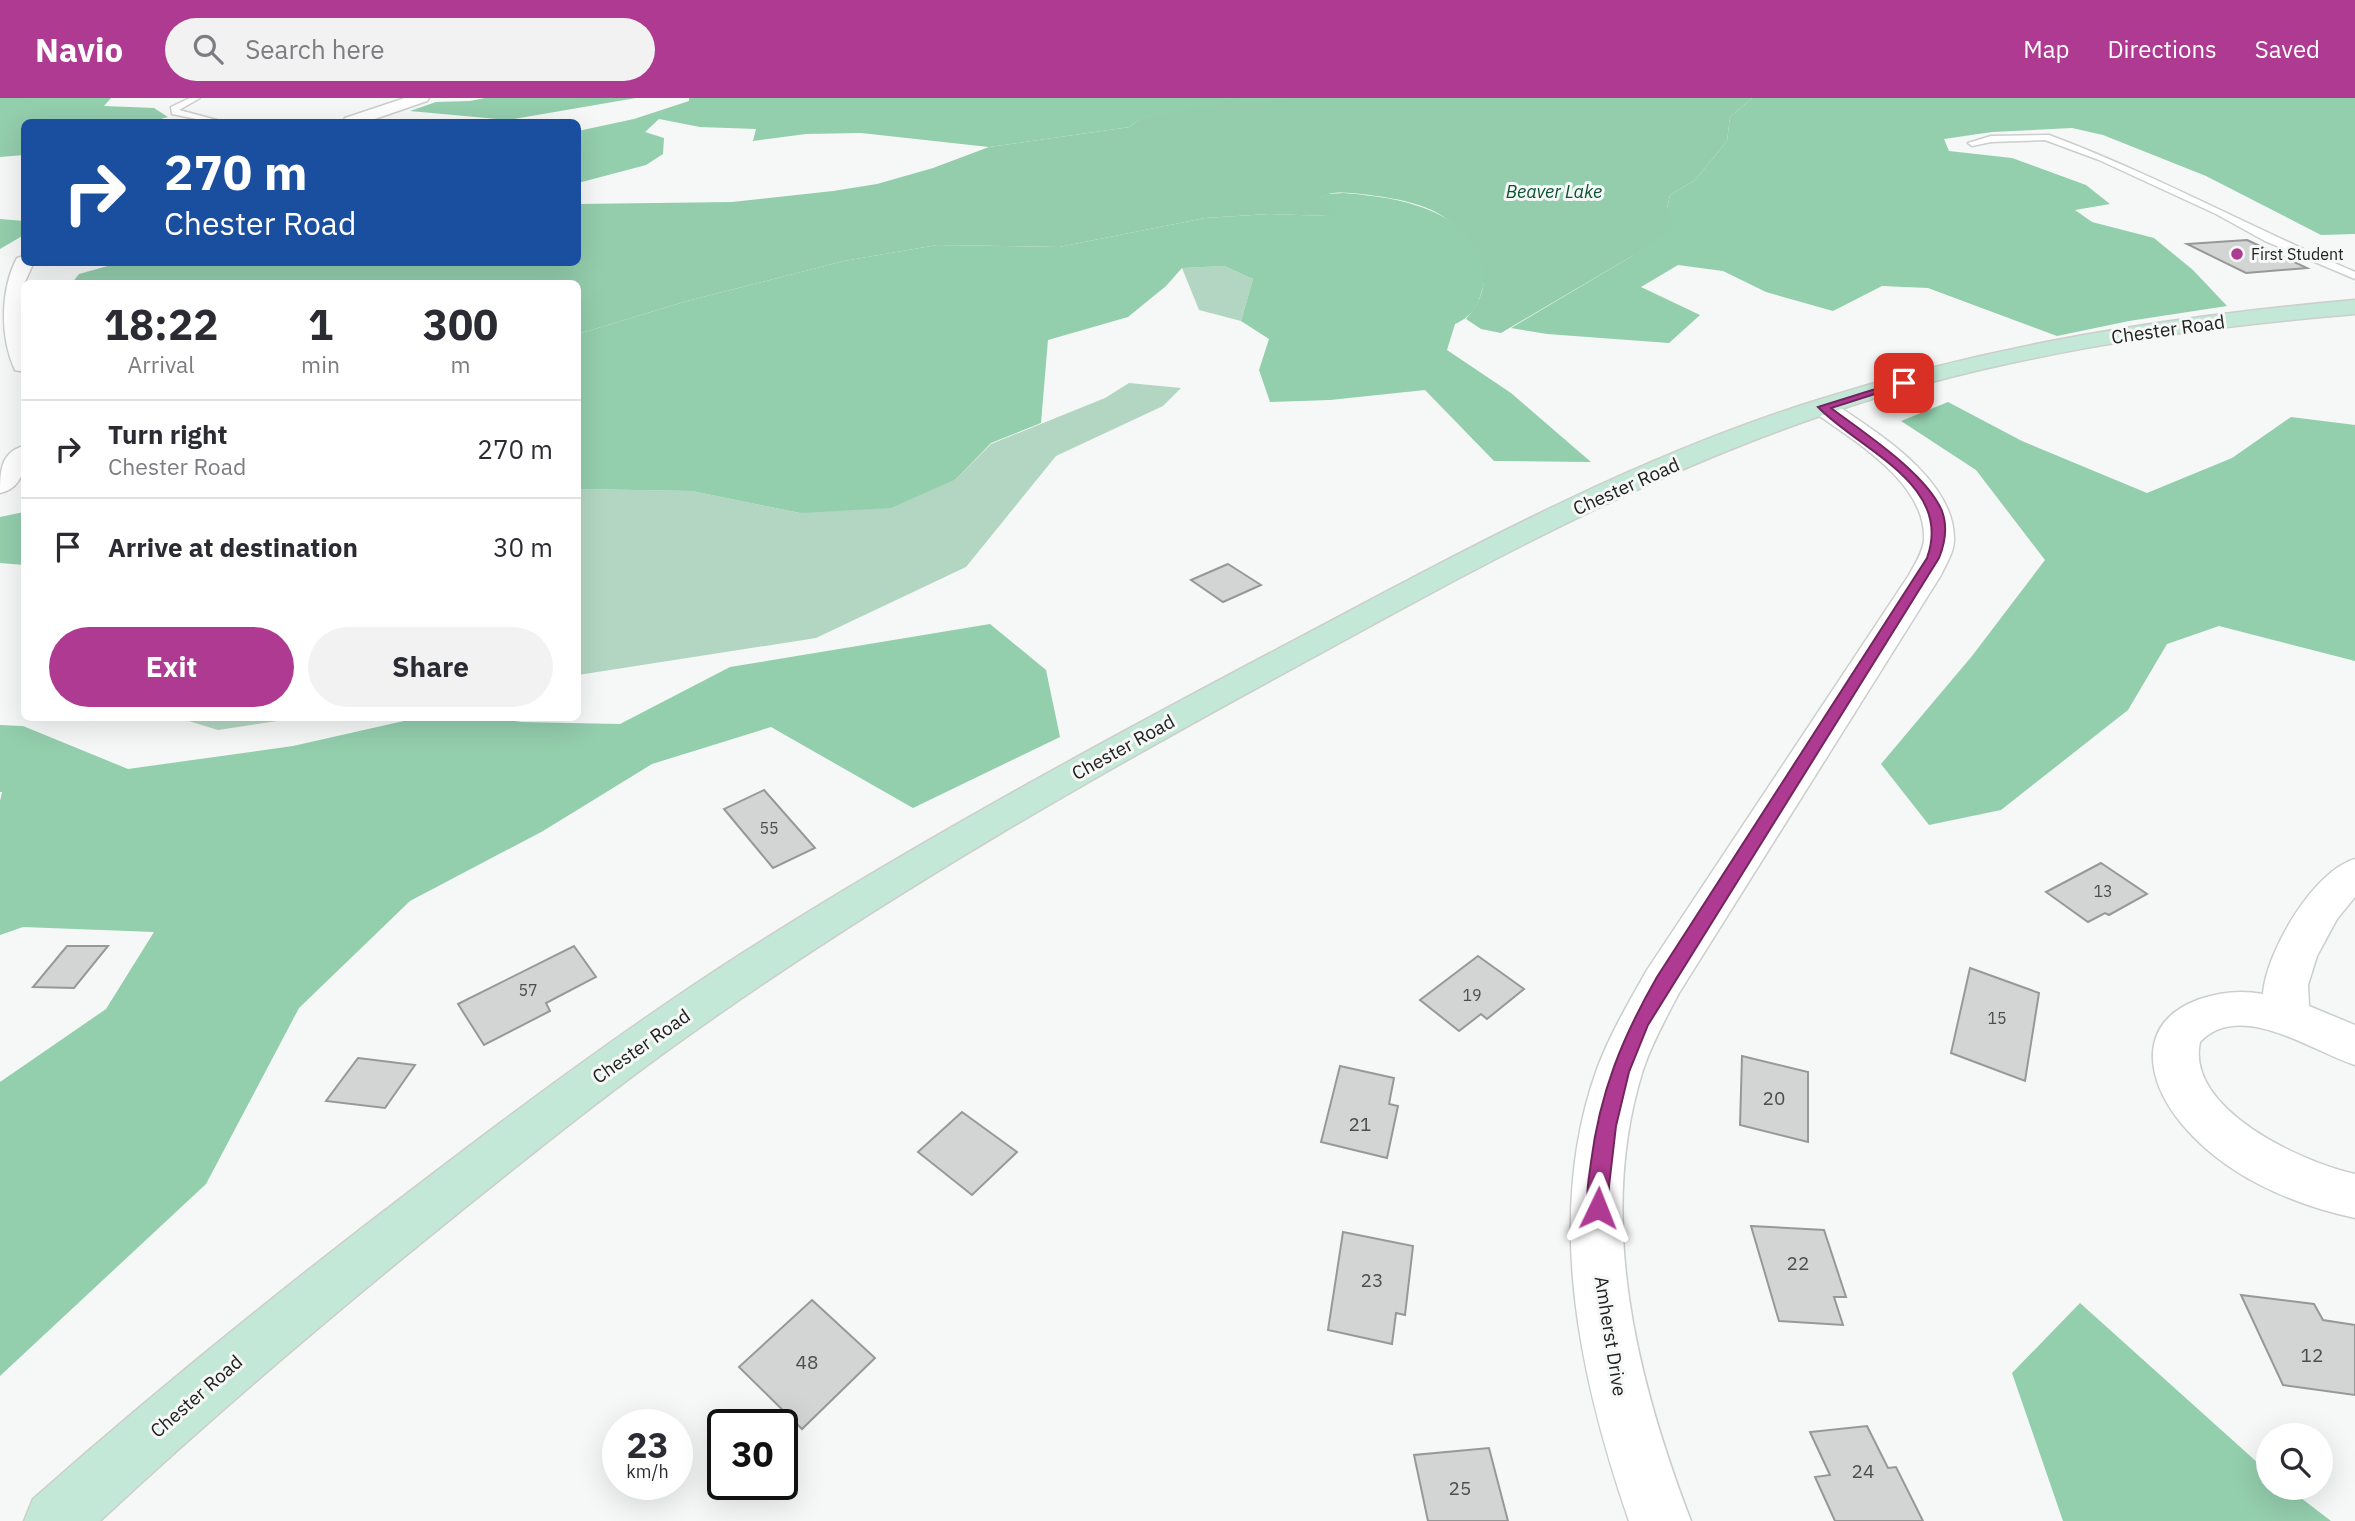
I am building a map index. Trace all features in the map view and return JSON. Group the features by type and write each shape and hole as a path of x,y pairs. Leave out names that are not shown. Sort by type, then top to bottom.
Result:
{"main road":[{"name":"Chester Road","path":"55,1521 241,1357 551,1111 685,1014 845,908 1133,741 1417,587 1651,473 1749,433 1824,407 1975,365 2071,344 2237,319 2355,307"}],"street":[{"path":"360,119 421,98"},
{"path":"0,267 21,264"},
{"path":"21,357 11,332 9,298 23,266"},
{"name":"Amherst Drive","path":"1660,1521 1624,1410 1606,1328 1598,1254 1598,1186 1606,1126 1620,1072 1639,1024 1663,982 1925,575 1939,542 1936,511 1914,480 1824,407"},
{"path":"0,485 21,458"},
{"path":"2289,1018 2285,1002 2289,972 2325,903 2355,873"},
{"path":"2355,1048 2314,1027 2289,1018 2233,1011 2205,1015 2191,1022 2181,1032 2175,1044 2178,1075 2200,1111 2239,1147 2291,1177 2318,1188 2355,1196"}],"lane":[{"path":"196,98 174,109 175,112 206,119"},
{"path":"1972,143 1991,139 2046,137 2102,158 2219,212 2269,239 2355,276"}],"shaded area":[{"path":"0,98 111,98 104,106 154,108 168,117 21,119 21,155 0,157"},
{"path":"485,98 636,98 514,119 410,111 436,102"},
{"path":"689,98 1430,98 1223,105 1148,117 1130,127 989,147 861,133 806,134 753,141 756,129 700,127 659,119 645,132 664,138 663,154 646,165 581,182 581,130 634,119 689,101"},
{"path":"1752,98 2355,98 2355,234 2321,235 2206,176 2103,135 2072,128 1992,132 1944,139 1949,151 2012,158 2086,185 2110,204 2075,210 2092,222 2154,238 2193,270 2227,306 2129,321 2057,336 1928,288 1882,286 1833,311 1766,292 1723,271 1678,265 1641,287 1700,315 1669,343 1547,334 1511,328 1632,256 1667,208 1670,195 1695,180 1727,141 1730,117"},
{"path":"1344,193 1383,198 1422,207 1457,226 1470,239 1483,264 1483,287 1474,309 1455,324 1447,350 1511,393 1591,462 1494,461 1425,390 1330,400 1270,402 1259,370 1269,339 1241,321 1253,279 1224,266 1182,268 1166,286 1128,317 1048,340 1041,423 991,443 956,479 891,508 800,513 692,491 581,489 581,333 687,301 844,261 937,245 1059,247 1205,218 1269,214 1328,216 1319,198 1327,194"},
{"path":"0,219 21,221 21,237 0,249"},
{"path":"1224,266 1253,279 1241,321 1199,310 1182,268"},
{"path":"1129,383 1181,388 1163,406 1056,456 966,567 816,638 581,675 581,489 692,491 800,513 956,479 991,444 1105,398"},
{"path":"1948,402 2022,441 2147,493 2232,458 2291,417 2355,425 2355,661 2219,626 2167,644 2128,710 2001,810 1929,825 1881,764 1972,656 2045,560 1976,470 1901,421"},
{"path":"21,513 21,565 0,563 0,517"},
{"path":"990,624 1046,670 1060,737 913,808 771,727 652,764 543,831 410,901 299,1008 206,1184 0,1376 0,1082 106,1009 154,932 23,927 0,935 0,725 23,726 128,769 293,746 404,721 620,724 730,667"},
{"path":"189,721 278,721 218,730"},
{"path":"2080,1303 2256,1461 2256,1500 2304,1500 2331,1521 2063,1521 2012,1373"}],"water":[{"name":"Beaver Lake","path":"1318,98 1752,98 1730,117 1727,141 1695,180 1670,195 1667,208 1673,227 1632,256 1501,333 1481,329 1466,319 1482,291 1484,277 1477,250 1457,227 1435,212 1415,204 1345,193 1320,198 1337,213 1328,216 1269,214 1205,218 1059,247 937,245 844,261 687,301 581,333 581,280 74,280 79,274 108,266 581,266 581,204 732,202 833,191 877,184 933,168 989,147 1130,127 1142,119 1162,113 1218,105"}],"building":[{"name":"First Student","path":"2247,240 2307,268 2246,273 2187,244"},
{"path":"1228,564 1261,585 1223,602 1191,580"},
{"path":"764,790 815,848 773,868 724,809"},
{"path":"2101,863 2147,894 2109,915 2105,913 2088,922 2046,892"},
{"path":"67,946 108,946 74,988 33,987"},
{"path":"574,946 596,977 546,1003 550,1011 484,1045 458,1004"},
{"path":"1478,956 1524,989 1487,1019 1481,1014 1459,1031 1420,1000"},
{"path":"1970,968 2039,993 2025,1081 1951,1053"},
{"path":"1742,1056 1808,1072 1808,1142 1740,1125"},
{"path":"358,1058 415,1065 385,1108 326,1101"},
{"path":"1340,1066 1394,1078 1389,1104 1398,1106 1387,1158 1321,1142"},
{"path":"962,1112 1017,1152 972,1195 918,1152"},
{"path":"1751,1226 1824,1230 1846,1297 1834,1297 1843,1325 1779,1321"},
{"path":"1343,1232 1413,1246 1405,1315 1396,1313 1392,1344 1328,1330"},
{"path":"2241,1295 2314,1304 2323,1320 2355,1325 2355,1395 2283,1385"},
{"path":"812,1300 875,1358 802,1429 798,1425 798,1409 782,1409 739,1367"},
{"path":"1867,1426 1888,1468 1896,1467 1923,1521 1835,1521 1815,1477 1830,1475 1810,1432"},
{"path":"1489,1448 1508,1521 1428,1521 1414,1455"}],"place":[{"name":"First Student","path":"2237,254"}],"route":[{"path":"1598,1208 1598,1186 1606,1126 1620,1072 1639,1024 1663,982 1925,575 1939,542 1936,511 1914,480 1824,407 1904,383"}]}
